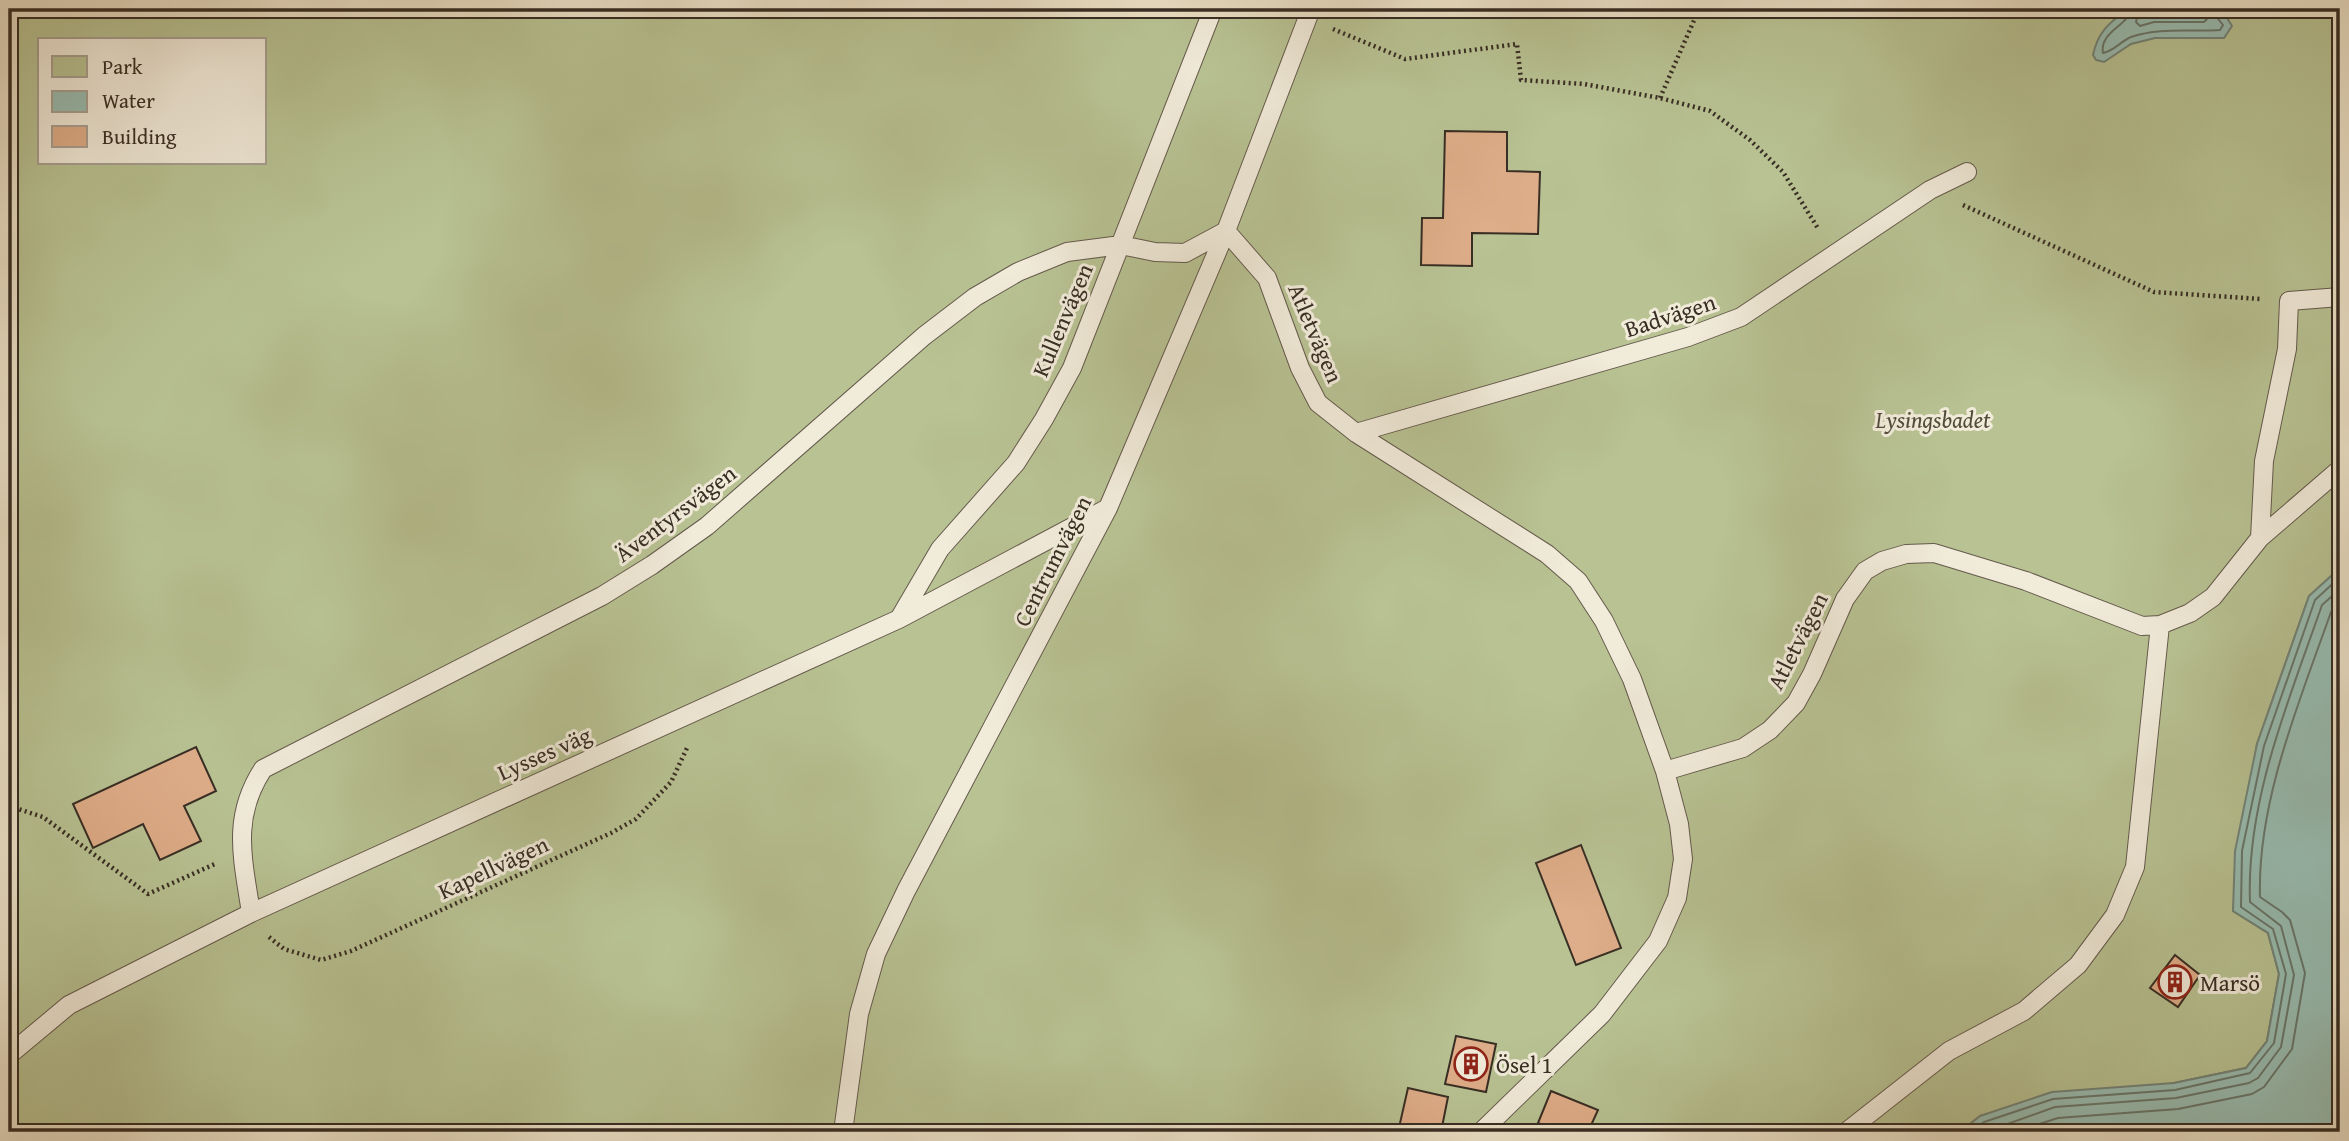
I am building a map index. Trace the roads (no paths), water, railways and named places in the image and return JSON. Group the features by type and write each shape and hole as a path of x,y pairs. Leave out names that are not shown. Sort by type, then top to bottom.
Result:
{"lane":[{"name":"Kullenvägen","path":"899,619 940,549 1016,463 1072,368 1213,9"},
{"name":"Centrumvägen","path":"843,1132 859,1014 876,954 906,891 1108,508 1226,231 1309,14"},
{"name":"Badvägen","path":"1356,433 1688,337 1741,317 1930,190 1966,172"},
{"name":"Äventyrsvägen","path":"251,913 241,826 252,786 263,769 602,596 652,565 707,526 924,336 975,298 1018,272 1067,252 1121,244 1155,252 1185,253 1226,231"},
{"name":"Atletvägen","path":"1226,231 1267,278 1300,368 1318,403 1356,433 1548,554 1578,581 1604,621 1632,679 1665,771 1742,748 1770,730 1796,703 1812,674 1845,599 1865,571 1882,561 1906,554 1934,553 2026,581 2142,626 2160,625"},
{"path":"2260,538 2264,461 2287,349 2289,301 2340,297"},
{"path":"1846,1132 1949,1051 2024,1011 2078,965 2115,915 2135,867 2160,625 2190,614 2213,597 2260,538 2340,469"},
{"name":"Lysses väg","path":"9,1055 69,1005 251,913 899,619 1108,508"},
{"path":"1481,1132 1602,1014 1658,941 1677,898 1683,859 1679,824 1665,771"}],"water":[{"path":"2127,9 2216,9 2224,13 2232,26 2224,38 2155,38 2131,44 2104,62 2096,60 2093,55 2101,34"},
{"path":"2255,9 2340,9 2340,14 2261,15"},
{"path":"2340,568 2340,1132 1960,1132 1980,1116 2052,1092 2174,1083 2246,1068 2267,1041 2279,974 2268,933 2233,911 2235,851 2257,744 2309,596"}],"place":[{"name":"Marsö","path":"2175,982"},
{"name":"Ösel 1","path":"1471,1064"}],"park label":[{"name":"Lysingsbadet","path":"1933,419"}]}
